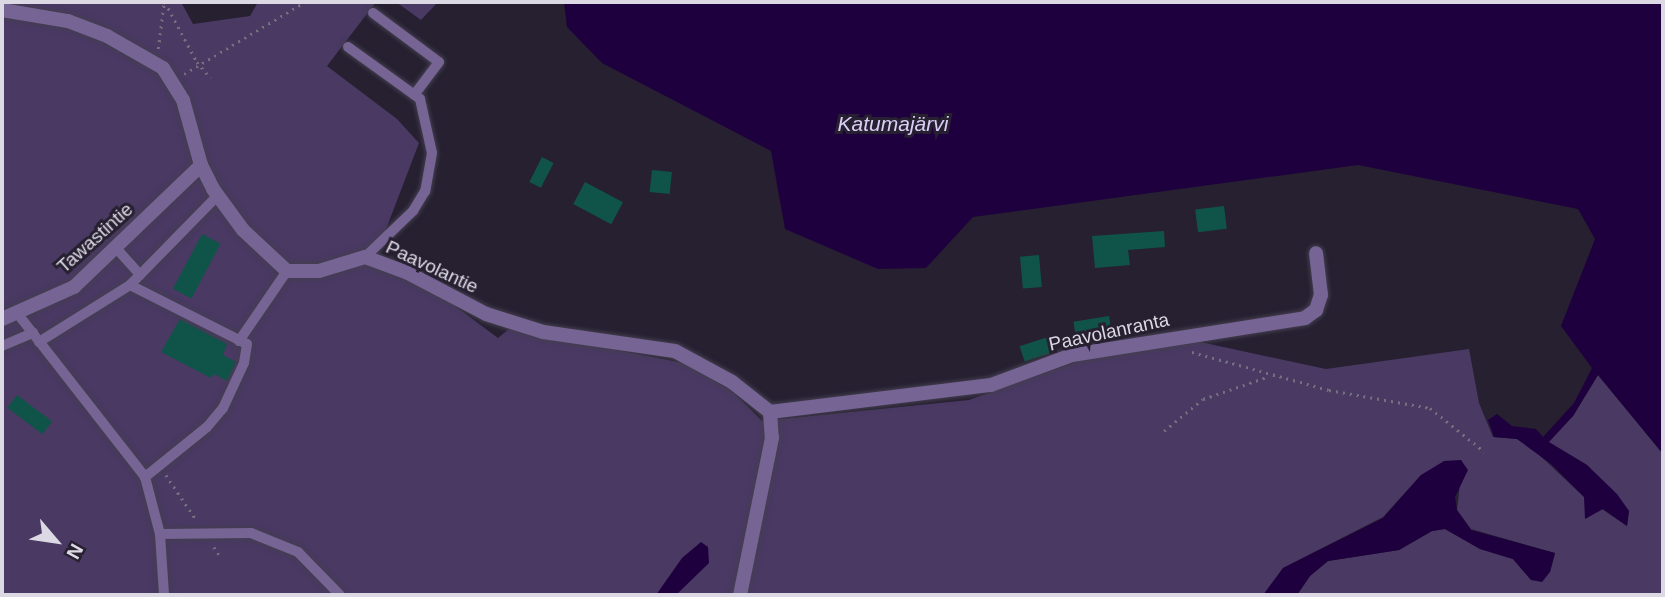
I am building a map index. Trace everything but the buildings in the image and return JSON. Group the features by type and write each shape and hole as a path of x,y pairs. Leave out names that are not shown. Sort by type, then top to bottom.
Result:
{"street":[{"path":"2,10 68,21 107,36 156,62 176,85 201,165 218,195 243,230 287,271"},
{"name":"Tawastintie","path":"2,318 74,286 201,165"},
{"name":"Paavolanranta","path":"770,412 991,385 1072,355 1305,318 1316,310 1321,295 1316,253"},
{"name":"Paavolantie","path":"287,271 319,271 365,257 408,273 486,314 543,332 674,351 732,382 770,412"},
{"path":"740,595 772,438 770,412"}],"lane":[{"path":"373,13 439,62 414,95"},
{"path":"348,47 414,95 426,116 432,153 425,191 391,237 365,257"},
{"path":"2,346 36,337 130,285 218,195"},
{"path":"116,248 140,275"},
{"path":"239,341 287,271"},
{"path":"130,285 247,344 244,363 223,408 207,427 145,477"},
{"path":"17,313 145,477 160,534 164,595"},
{"path":"160,534 204,531 251,533 298,552 340,595"}],"path":[{"path":"156,62 164,2"},
{"path":"164,2 197,62 211,78"},
{"path":"176,85 197,62 285,17 305,2"},
{"path":"1187,349 1270,376 1430,408 1485,452"},
{"path":"1164,430 1203,399 1270,376"},
{"path":"156,468 167,475 220,556"}],"shaded area":[{"path":"2,2 181,2 193,24 250,16 258,2 376,2 327,66 397,119 419,143 372,266 416,277 498,338 509,329 683,363 732,391 762,421 969,400 1090,357 1191,340 1326,369 1469,349 1479,403 1493,437 1517,439 1533,449 1584,497 1627,526 1629,511 1587,465 1548,442 1573,416 1598,375 1663,454 1663,595 1297,595 1310,576 1328,561 1399,550 1432,531 1445,529 1480,549 1513,559 1531,580 1550,572 1555,553 1471,529 1457,510 1460,484 1421,475 1383,517 1283,568 1265,595 2,595"},
{"path":"396,2 438,2 421,20"}],"water":[{"name":"Katumajärvi","path":"564,2 1663,2 1663,454 1598,375 1573,416 1549,442 1587,465 1617,494 1629,511 1627,526 1603,509 1585,519 1584,497 1551,464 1517,439 1494,437 1488,420 1497,414 1512,426 1536,429 1543,437 1574,403 1592,368 1561,326 1595,239 1578,209 1358,165 973,217 926,268 878,269 785,229 771,151 602,63 567,27"},
{"path":"1461,460 1468,470 1455,497 1457,510 1471,530 1555,553 1550,572 1542,582 1531,580 1513,559 1480,549 1445,529 1432,531 1399,550 1328,561 1310,576 1297,595 1263,595 1283,568 1383,518 1421,475 1444,461"},
{"path":"701,542 708,547 709,563 676,595 656,595 682,558"}]}
